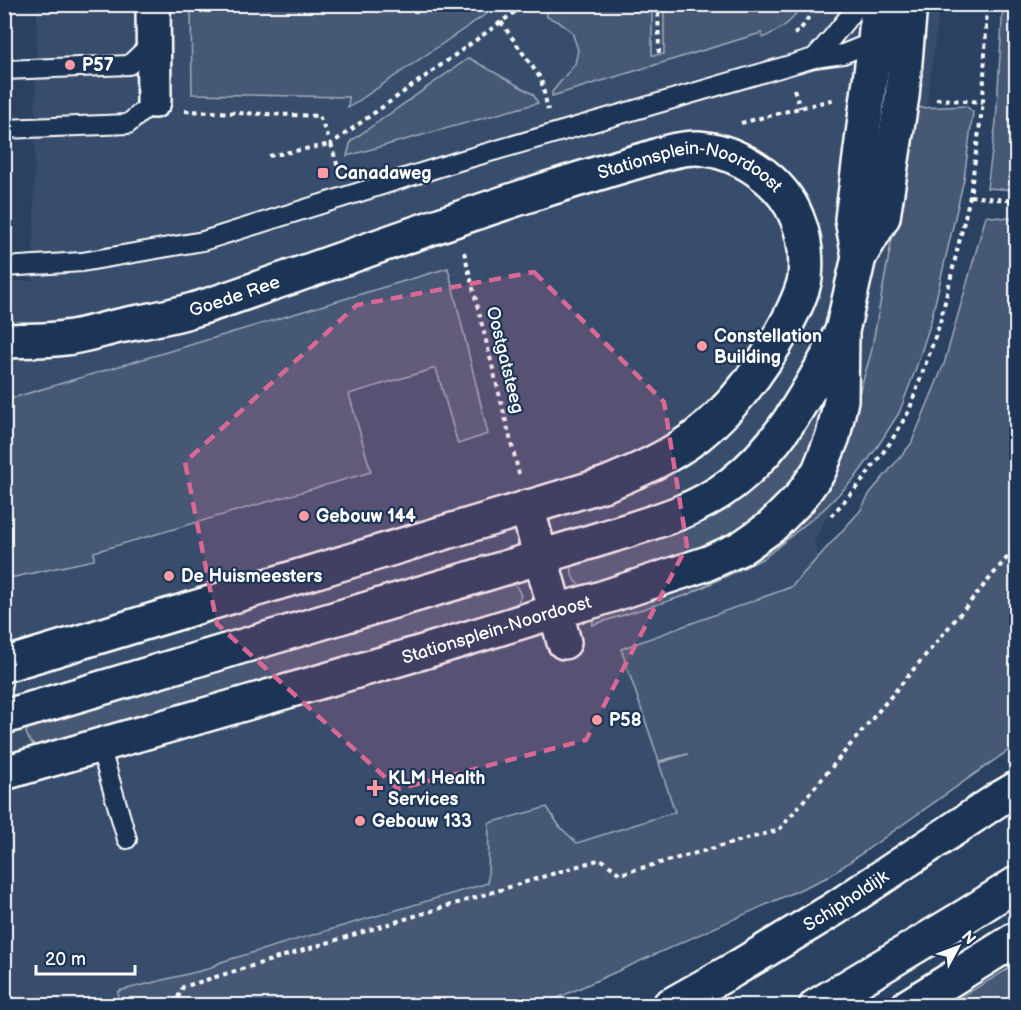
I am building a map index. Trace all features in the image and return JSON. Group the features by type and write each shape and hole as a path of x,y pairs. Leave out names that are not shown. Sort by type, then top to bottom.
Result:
{"street":[{"path":"153,4 153,42 167,106"},
{"name":"Stationsplein-Noordoost","path":"859,257 852,219 878,4"},
{"name":"Stationsplein-Noordoost","path":"4,773 596,600 708,563 741,548 771,527 799,499 819,471 833,436 841,400 842,331 859,257 883,217 902,96 909,14"},
{"name":"Stationsplein-Noordoost","path":"4,665 606,484 640,471 697,436 722,414 745,388 765,362 797,302 804,280 806,255 802,233 796,215 787,200 755,167 714,151 696,148 676,150 570,181 456,219"},
{"name":"Goede Ree","path":"4,342 64,338 194,310 456,219"},
{"name":"Stationsplein-Noordoost","path":"4,717 673,516 729,486 754,465 780,436 842,331"},
{"path":"527,507 564,642"},
{"name":"Schipholdijk","path":"669,1005 733,970 834,909 1017,789"},
{"path":"816,1005 1017,884"},
{"path":"908,1005 1017,939"}],"lane":[{"path":"814,58 859,4"},
{"path":"4,267 82,262 203,241 459,160 814,58 843,54 875,42 909,14"},
{"path":"4,70 129,65 153,42"},
{"path":"4,129 128,124 167,106"},
{"path":"100,746 127,839"}],"path":[{"path":"167,106 319,116 331,144 526,4"},
{"path":"658,4 659,54"},
{"path":"987,4 983,102 970,196 1017,201"},
{"path":"501,22 541,79 556,133"},
{"name":"Oostgatsteeg","path":"456,219 527,507"},
{"path":"174,1005 183,987 601,859 620,874 779,830 1017,547"}],"highlighted area":[{"path":"534,272 664,402 687,546 586,740 398,789 217,624 185,462 357,305"}],"shaded area":[{"path":"191,4 499,5 348,108 349,97 192,94"},
{"path":"799,4 790,21 763,38 761,33 552,96 552,92 575,64 578,50 572,32 559,22 547,17 547,5 652,5 652,55 664,54 664,5"},
{"path":"37,5 940,5 888,392 814,542 883,814 382,1005 5,1006 4,281 33,281"},
{"path":"1003,5 1016,5 1016,190 987,188 996,122"},
{"path":"469,58 533,94 538,103 347,156 351,141"},
{"path":"966,106 973,112 964,179 930,325 899,413 876,449 855,478 824,509 764,558 687,595 592,625 597,609 761,547 850,425 871,353 915,112 918,108"},
{"path":"986,216 1016,219 1016,745 828,877 538,1005 119,1005 118,991 208,969 221,962 488,883 489,823 547,807 560,827 577,843 675,812 659,763 688,754 659,761 621,649 791,587 860,511 870,493 911,444 944,364"},
{"path":"448,268 488,434 458,444 436,368 349,394 371,472 94,552 94,560 5,579 4,404 9,399"},
{"path":"823,396 825,399 818,426 805,462 782,494 759,518 735,534 707,548 587,584 580,585 572,576 573,564 761,480 782,458"},
{"path":"513,583 521,596 513,606 42,747 32,743 26,733 28,727 34,723"},
{"path":"1016,964 1016,1005 948,1005"}],"place":[{"name":"P57","path":"70,65"},
{"name":"Canadaweg","path":"323,173"},
{"name":"Constellation Building","path":"702,346"},
{"name":"Gebouw 144","path":"304,516"},
{"name":"De Huismeesters","path":"169,576"},
{"name":"P58","path":"597,720"},
{"name":"KLM Health Services","path":"375,788"},
{"name":"Gebouw 133","path":"360,821"}]}
